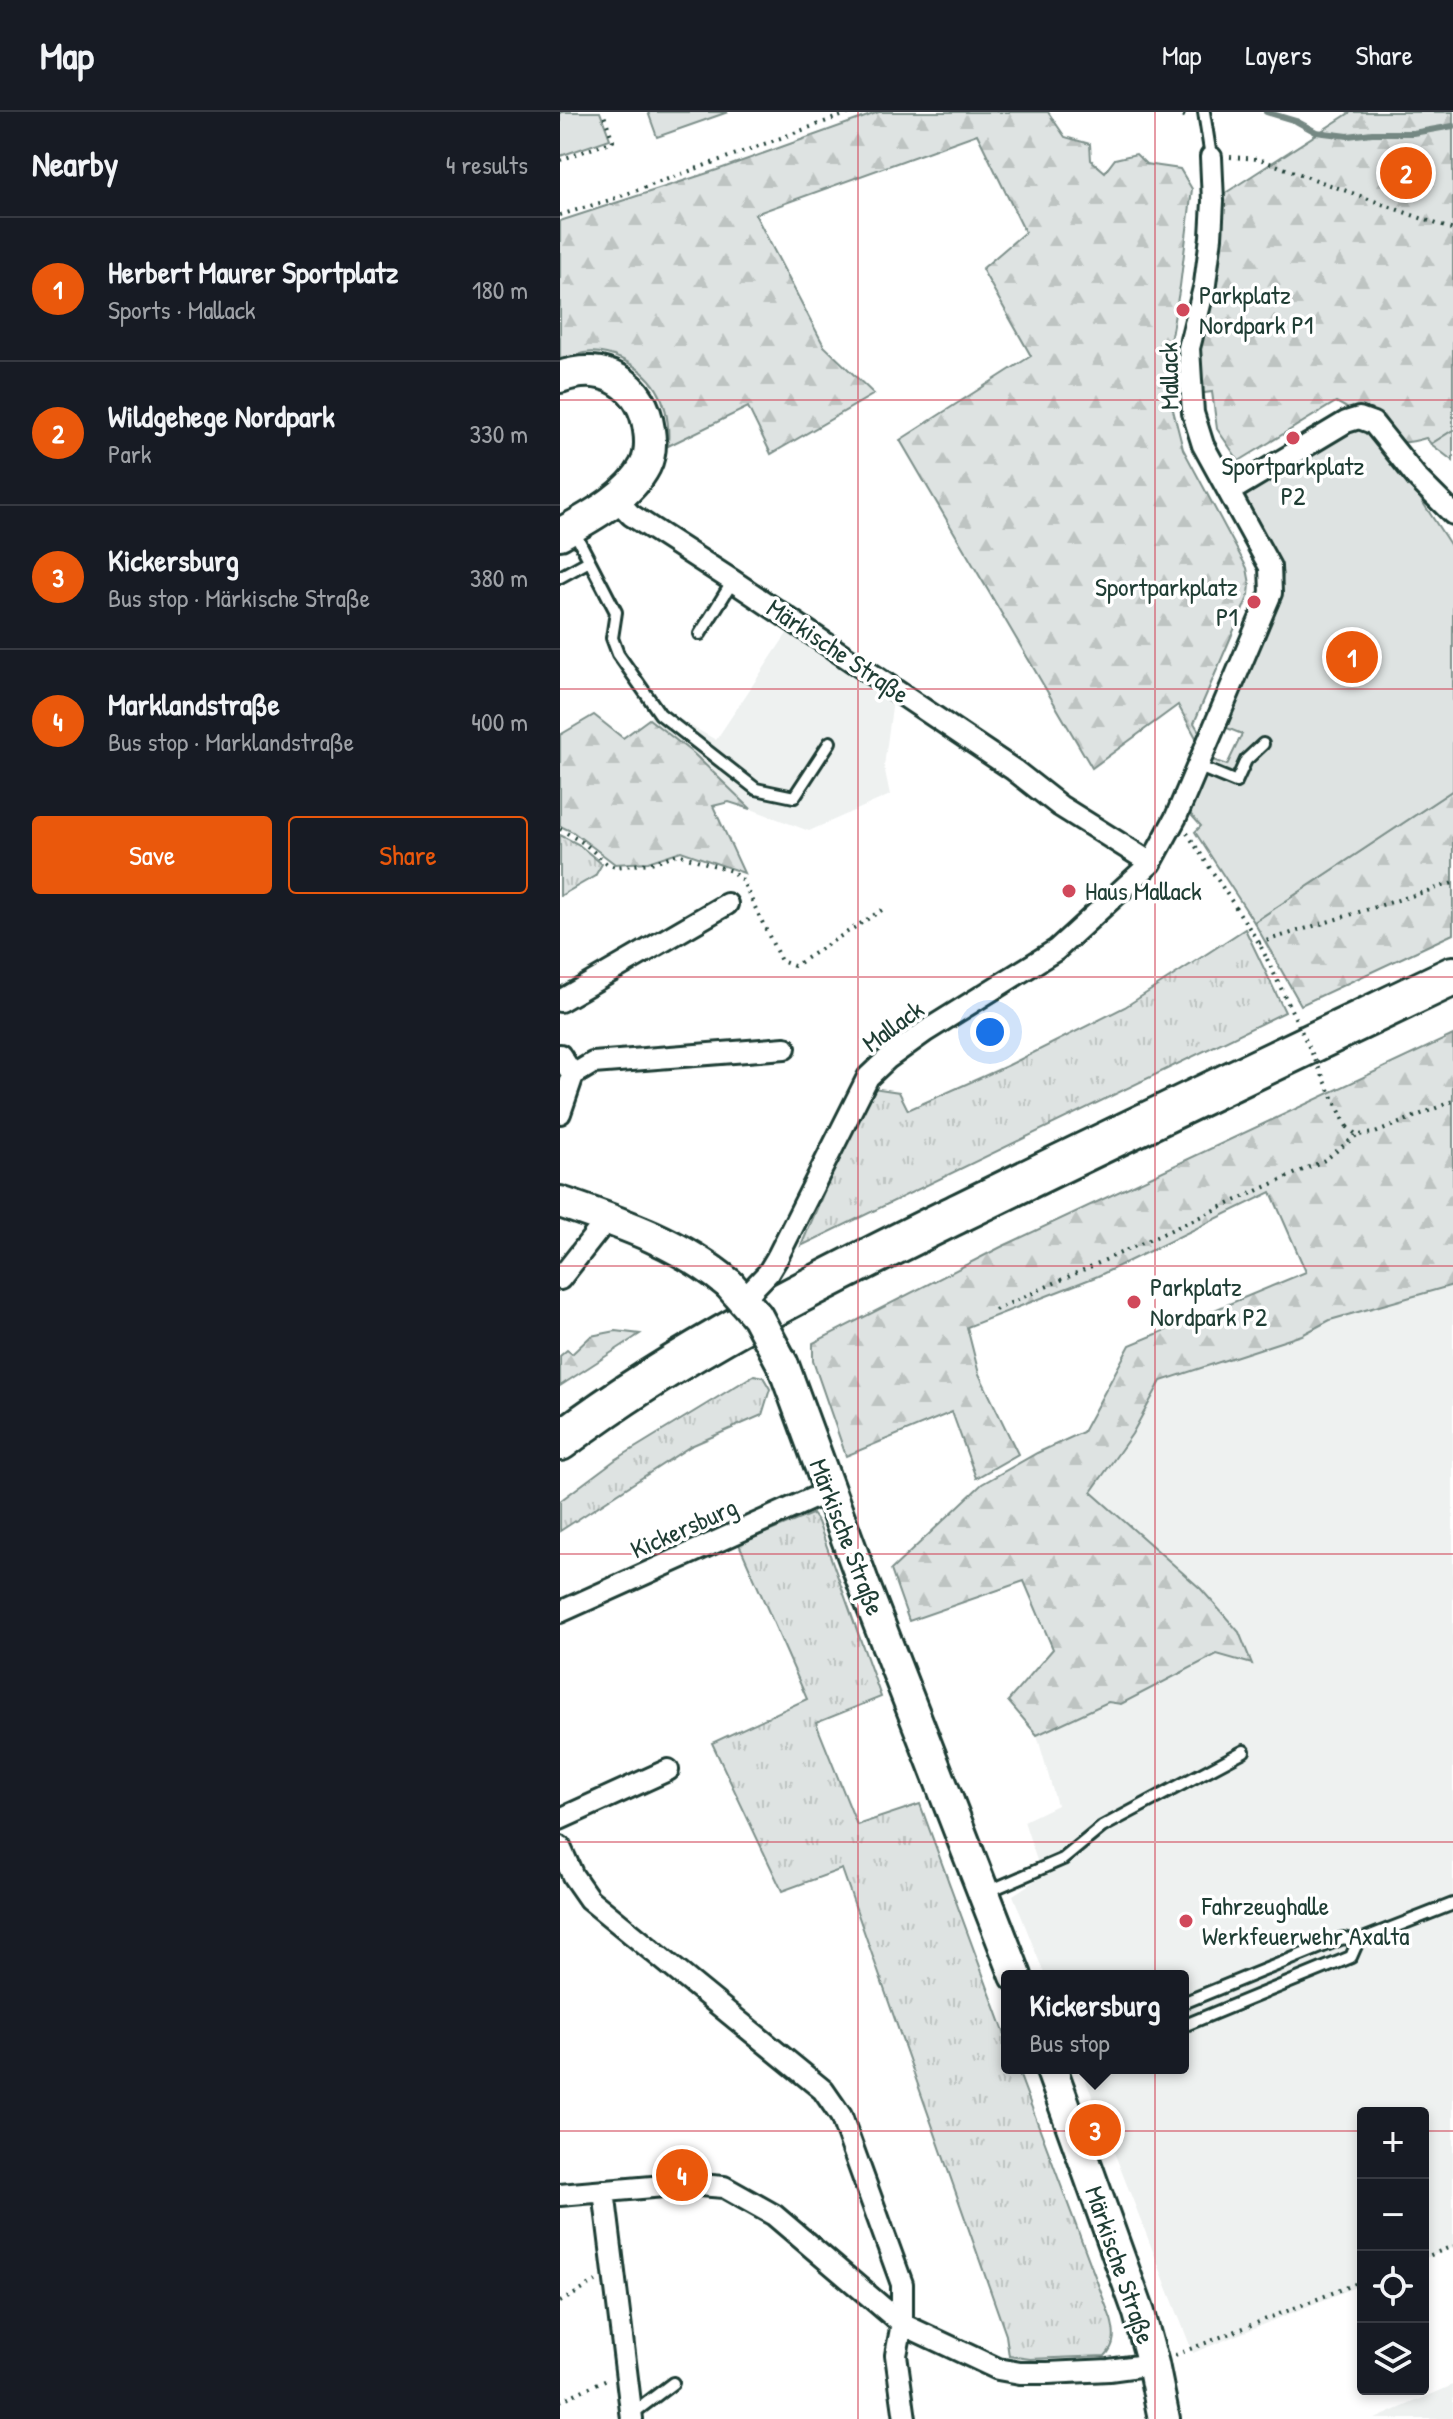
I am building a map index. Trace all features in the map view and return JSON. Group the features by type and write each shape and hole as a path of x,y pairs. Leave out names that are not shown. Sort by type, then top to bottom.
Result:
{"highway":[{"path":"560,1413 610,1377 795,1268 1453,951"},
{"path":"560,1441 640,1385 776,1305 1035,1176 1453,976"}],"main road":[{"path":"560,377 588,371 625,383 643,402 651,443 650,454 642,471 616,499 566,530"},
{"name":"Märkische Straße","path":"560,1202 608,1218 678,1248 706,1264 736,1291 757,1316 783,1365 1014,1970"},
{"name":"Märkische Straße","path":"1057,2074 1139,2313 1164,2419"}],"street":[{"name":"Mallack","path":"736,1291 768,1273 868,1077 926,1031 1056,950 1151,863 1176,817 1271,593 1270,567 1203,445 1193,413 1189,348 1205,284 1211,237 1211,157"},
{"path":"1229,492 1346,422 1359,418 1373,423 1418,479 1453,514"},
{"name":"Märkische Straße","path":"616,499 631,515 1014,770 1060,806 1151,863"},
{"path":"560,1001 727,904"},
{"path":"560,1113 573,1075 593,1063 785,1048"},
{"path":"560,1055 573,1075"},
{"path":"560,1279 608,1218"},
{"name":"Kickersburg","path":"560,1612 829,1491"},
{"path":"560,1819 668,1770"},
{"path":"560,1847 573,1876 589,1899 823,2090 841,2116 902,2284 902,2324 896,2355 905,2419"},
{"path":"560,2195 687,2184 724,2187 774,2215 902,2324 998,2369 1020,2373 1109,2370 1153,2364"},
{"path":"604,2191 632,2416"}],"lane":[{"path":"1204,112 1211,157"},
{"path":"566,530 589,561 616,612 612,638 618,654 660,714 756,789 794,797 830,742"},
{"path":"560,577 589,561"},
{"path":"700,634 733,581"},
{"path":"1197,766 1236,782 1246,760 1263,744"},
{"path":"985,1892 1063,1859 1102,1827 1244,1751"},
{"path":"1189,2001 1343,1938 1358,1941 1453,1904"},
{"path":"1189,2024 1351,1957 1358,1941"},
{"path":"632,2416 673,2383"}],"path":[{"path":"560,160 613,141 603,112"},
{"path":"560,215 610,200 852,112"},
{"path":"1211,157 1259,159 1453,230"},
{"path":"1176,817 1259,943 1347,1127 1357,1135"},
{"path":"1259,943 1453,883"},
{"path":"995,1310 1325,1160 1357,1135 1375,1133 1453,1101"},
{"path":"1429,2256 1453,2246"},
{"path":"560,2302 613,2272"},
{"path":"1153,2364 1357,2283"},
{"path":"560,2401 626,2370"}],"shaded area":[{"path":"792,626 894,693 884,766 890,795 809,831 751,809 694,754 649,718 659,708 716,740"},
{"path":"1453,1285 1453,2247 1429,2257 1429,2107 1357,2107 1357,2286 1193,2353 1083,2074 1189,2074 1189,1970 1043,1970 1013,1895 1042,1876 1024,1821 1057,1805 1037,1735 1108,1702 1121,1704 1218,1654 1252,1664 1201,1589 1091,1492 1132,1434 1160,1381 1302,1335 1330,1320"},
{"path":"1453,2385 1453,2419 1375,2419"}],"green space":[{"path":"560,112 600,112 610,139 560,156"},
{"path":"648,112 728,112 657,137"},
{"path":"879,112 1048,112 1065,137 1090,144 1091,160 1105,172 1115,159 1136,154 1146,164 1180,169 1192,189 1166,364 1168,390 1183,449 1247,568 1250,584 1249,595 1194,723 1203,738 1200,745 1178,705 1092,768 900,440 1031,356 982,269 1025,232 977,134 755,214 824,346 874,394 771,454 748,407 668,446 667,418 660,394 634,366 621,359 593,352 560,362 560,221 717,170"},
{"path":"1351,112 1453,112 1453,430 1431,444 1426,438 1401,442 1386,436 1336,402 1239,461 1217,429 1212,392 1198,394 1189,348 1213,201"},
{"path":"1354,426 1379,435 1453,549 1453,790 1254,922 1195,832 1201,826 1185,808 1207,758 1227,765 1242,734 1222,726 1281,588 1283,575 1280,563 1244,494"},
{"path":"1453,430 1453,461 1431,444"},
{"path":"594,715 623,738 649,719 694,754 751,809 729,802 713,806 744,873 681,851 648,862 615,864 573,832 560,826 560,735"},
{"path":"1453,790 1453,934 1301,1005 1254,922"},
{"path":"560,835 578,844 602,864 595,876 560,896"},
{"path":"1245,929 1285,1012 801,1246 846,1140 873,1088 899,1092 908,1110 1009,1065 1125,1007"},
{"path":"1453,1035 1453,1285 1330,1320 1302,1335 1161,1381 1132,1434 1091,1492 1201,1589 1239,1632 1252,1664 1217,1654 1121,1704 1108,1702 1037,1735 1008,1701 1053,1649 1024,1581 909,1621 891,1570 982,1484 1083,1432 1130,1345 1306,1272 1271,1192 1098,1276 967,1327 979,1374 1018,1454 976,1478 952,1412 846,1456 813,1361 813,1343 1001,1247"},
{"path":"616,1331 640,1334 560,1386 560,1356 567,1350 572,1354 591,1336"},
{"path":"754,1375 763,1377 770,1389 762,1415 691,1446 560,1531 560,1501 615,1460"},
{"path":"812,1514 818,1522 881,1697 816,1723 857,1825 920,1804 1001,2024 1001,2074 1019,2074 1111,2319 1114,2339 1105,2356 1030,2359 1009,2356 1006,2335 842,1869 782,1891 712,1743 807,1699 739,1544"}],"waterway":[{"path":"1266,112 1296,121 1316,132 1348,136 1413,133 1453,126"}],"place":[{"name":"Wildgehege Nordpark","path":"1406,173"},
{"name":"Parkplatz Nordpark P1","path":"1183,310"},
{"name":"Sportparkplatz P2","path":"1293,438"},
{"name":"Sportparkplatz P1","path":"1254,602"},
{"name":"Herbert Maurer Sportplatz","path":"1352,657"},
{"name":"Haus Mallack","path":"1069,891"},
{"name":"Parkplatz Nordpark P2","path":"1134,1302"},
{"name":"Fahrzeughalle Werkfeuerwehr Axalta","path":"1186,1921"},
{"name":"Kickersburg","path":"1095,2130"},
{"name":"Marklandstraße","path":"682,2175"}]}
